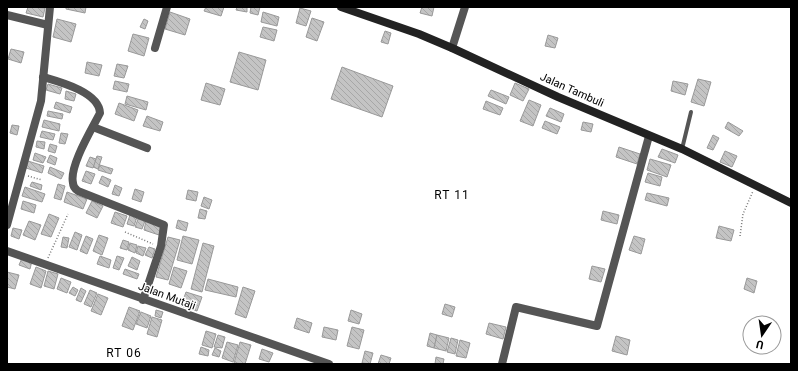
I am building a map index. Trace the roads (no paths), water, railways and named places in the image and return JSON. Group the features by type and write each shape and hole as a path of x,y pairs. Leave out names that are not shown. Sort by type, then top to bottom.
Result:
{"street":[{"path":"7,225 41,100 50,7"},
{"path":"155,48 167,7"},
{"name":"Jalan Tambuli","path":"341,7 359,10 452,48 558,97 682,149 791,203"},
{"path":"452,48 465,7"},
{"path":"7,15 48,25"},
{"path":"43,77 73,86 95,101 100,108 100,113 75,166 72,182 74,188 78,191 165,226 161,246 143,300"},
{"path":"93,127 147,148"},
{"path":"502,364 516,308 597,326 648,136"},
{"name":"Jalan Mutaji","path":"7,251 45,263 143,300 319,362 329,364"}],"lane":[{"path":"682,149 691,112"}],"district":[{"name":"RT 11","path":"452,195"},
{"name":"RT 06","path":"124,353"}]}
